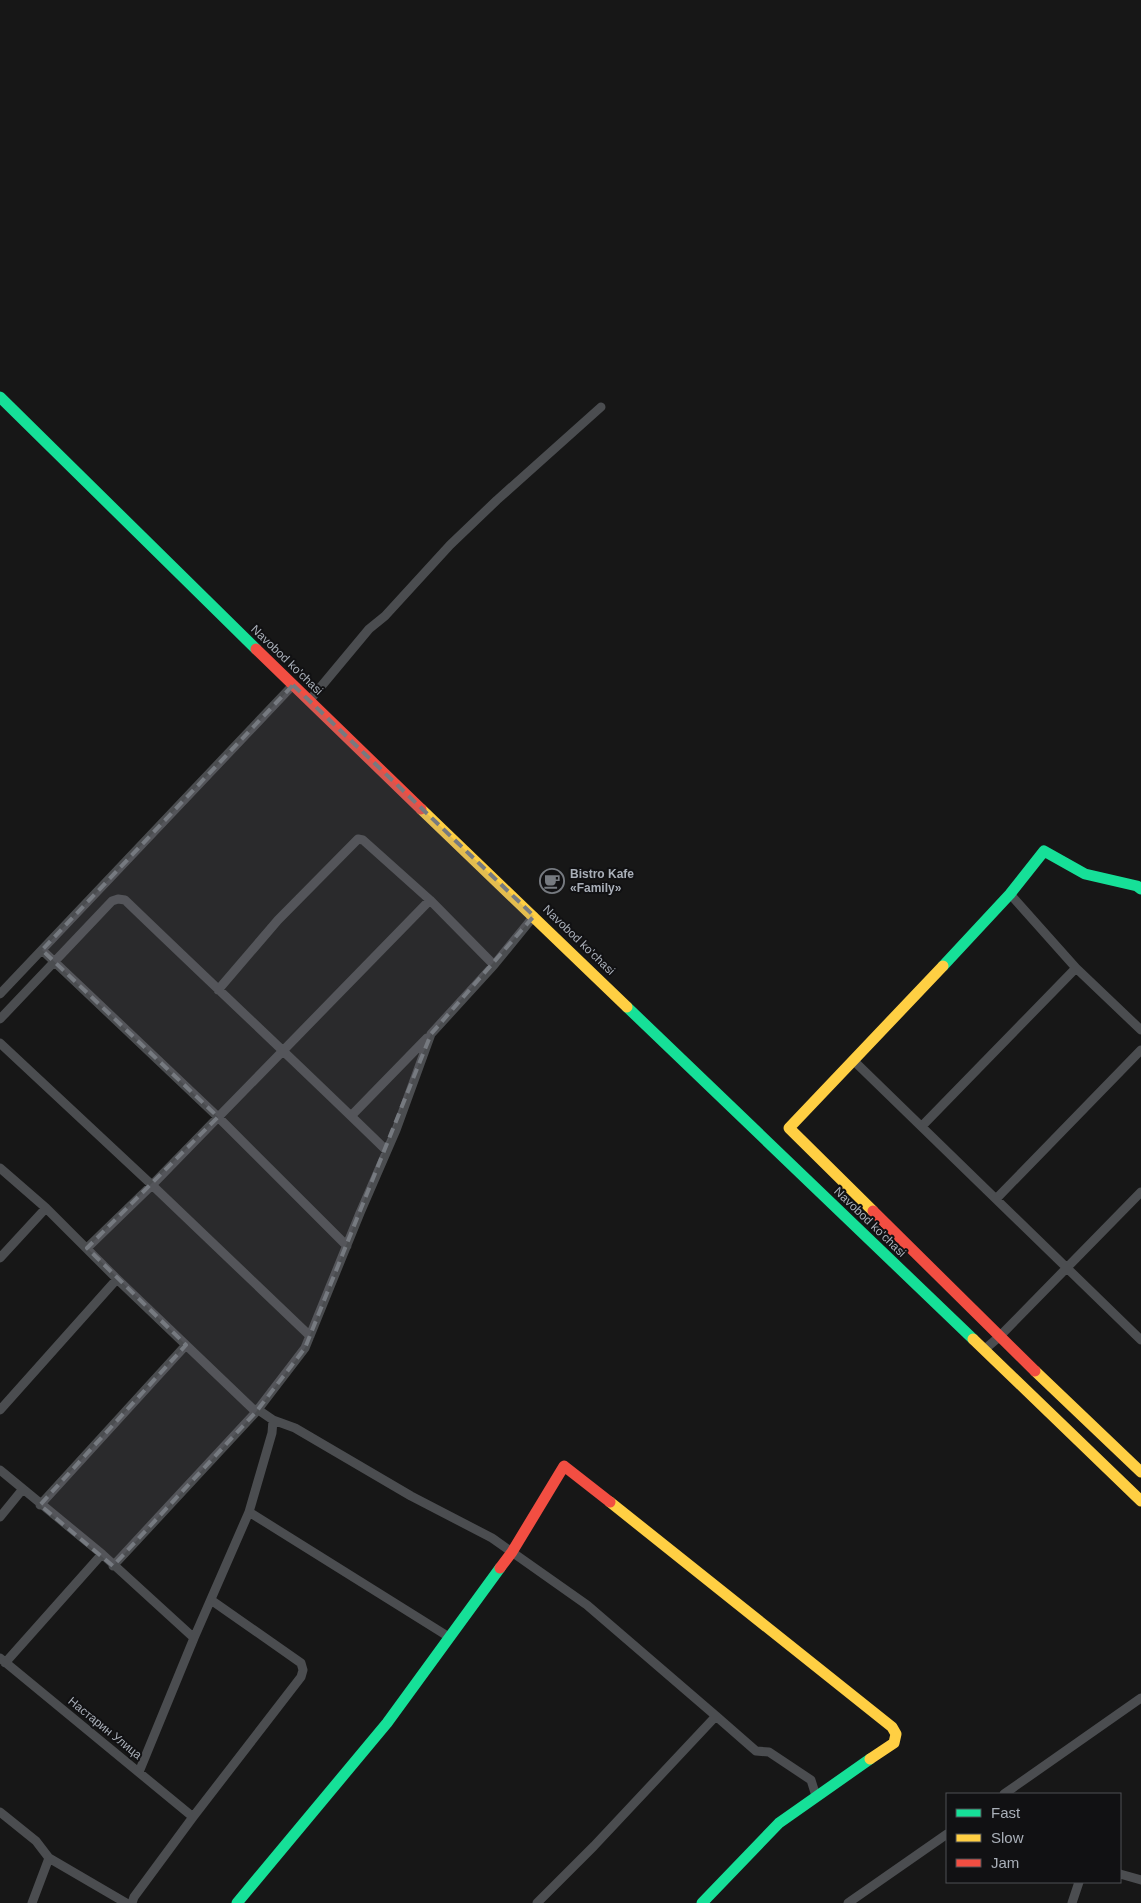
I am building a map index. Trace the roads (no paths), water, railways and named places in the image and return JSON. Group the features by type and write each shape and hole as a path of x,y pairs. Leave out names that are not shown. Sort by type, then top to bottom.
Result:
{"street":[{"name":"Navobod ko'chasi","path":"0,397 310,701 1141,1501"},
{"path":"310,701 369,629 385,616 450,545 497,500 601,407"},
{"path":"0,994 294,685"},
{"path":"218,990 278,920 358,839 363,840 430,900 494,965"},
{"path":"1141,889 1137,886 1085,874 1044,851 1010,894 789,1128 999,1337 1141,1472"},
{"path":"1010,894 1076,968 1141,1030"},
{"path":"0,1019 112,901 118,899 125,900 218,990 284,1050 386,1150"},
{"path":"86,1248 152,1185 430,900"},
{"path":"351,1116 431,1034 494,965 534,916"},
{"path":"42,950 54,964 218,1118 347,1246"},
{"path":"922,1126 1076,968"},
{"path":"113,1566 257,1411 305,1348 386,1150 396,1130 431,1034"},
{"path":"0,1044 152,1185 310,1336"},
{"path":"996,1199 1141,1050"},
{"path":"854,1060 1140,1338"},
{"path":"0,1168 46,1208 186,1345 257,1411 273,1420 296,1428 411,1496 492,1538 588,1605 756,1751 770,1752 811,1780 816,1796"},
{"path":"985,1350 1141,1192"},
{"path":"0,1258 46,1208"},
{"path":"0,1410 118,1279"},
{"path":"40,1505 186,1345"},
{"path":"139,1772 194,1638 249,1512 272,1433 273,1420"},
{"path":"238,1903 242,1895 387,1723 512,1552 564,1466 892,1727 896,1734 894,1743 779,1823 702,1903"},
{"path":"0,1470 40,1505 102,1554 194,1638"},
{"path":"0,1517 22,1490"},
{"path":"249,1512 449,1637"},
{"path":"3,1661 102,1554"},
{"path":"132,1903 134,1897 193,1818 301,1677 303,1670 301,1664 211,1600"},
{"name":"Настарин Улица","path":"3,1661 193,1818"},
{"path":"1005,1793 1141,1698"},
{"path":"537,1903 594,1846 716,1716"},
{"path":"0,1812 36,1842 49,1858 126,1903"},
{"path":"848,1903 946,1835"},
{"path":"32,1903 49,1858"},
{"path":"1121,1874 1141,1880"},
{"path":"1072,1903 1079,1883"}],"place":[{"name":"Bistro Kafe «Family»","path":"552,881"}]}
